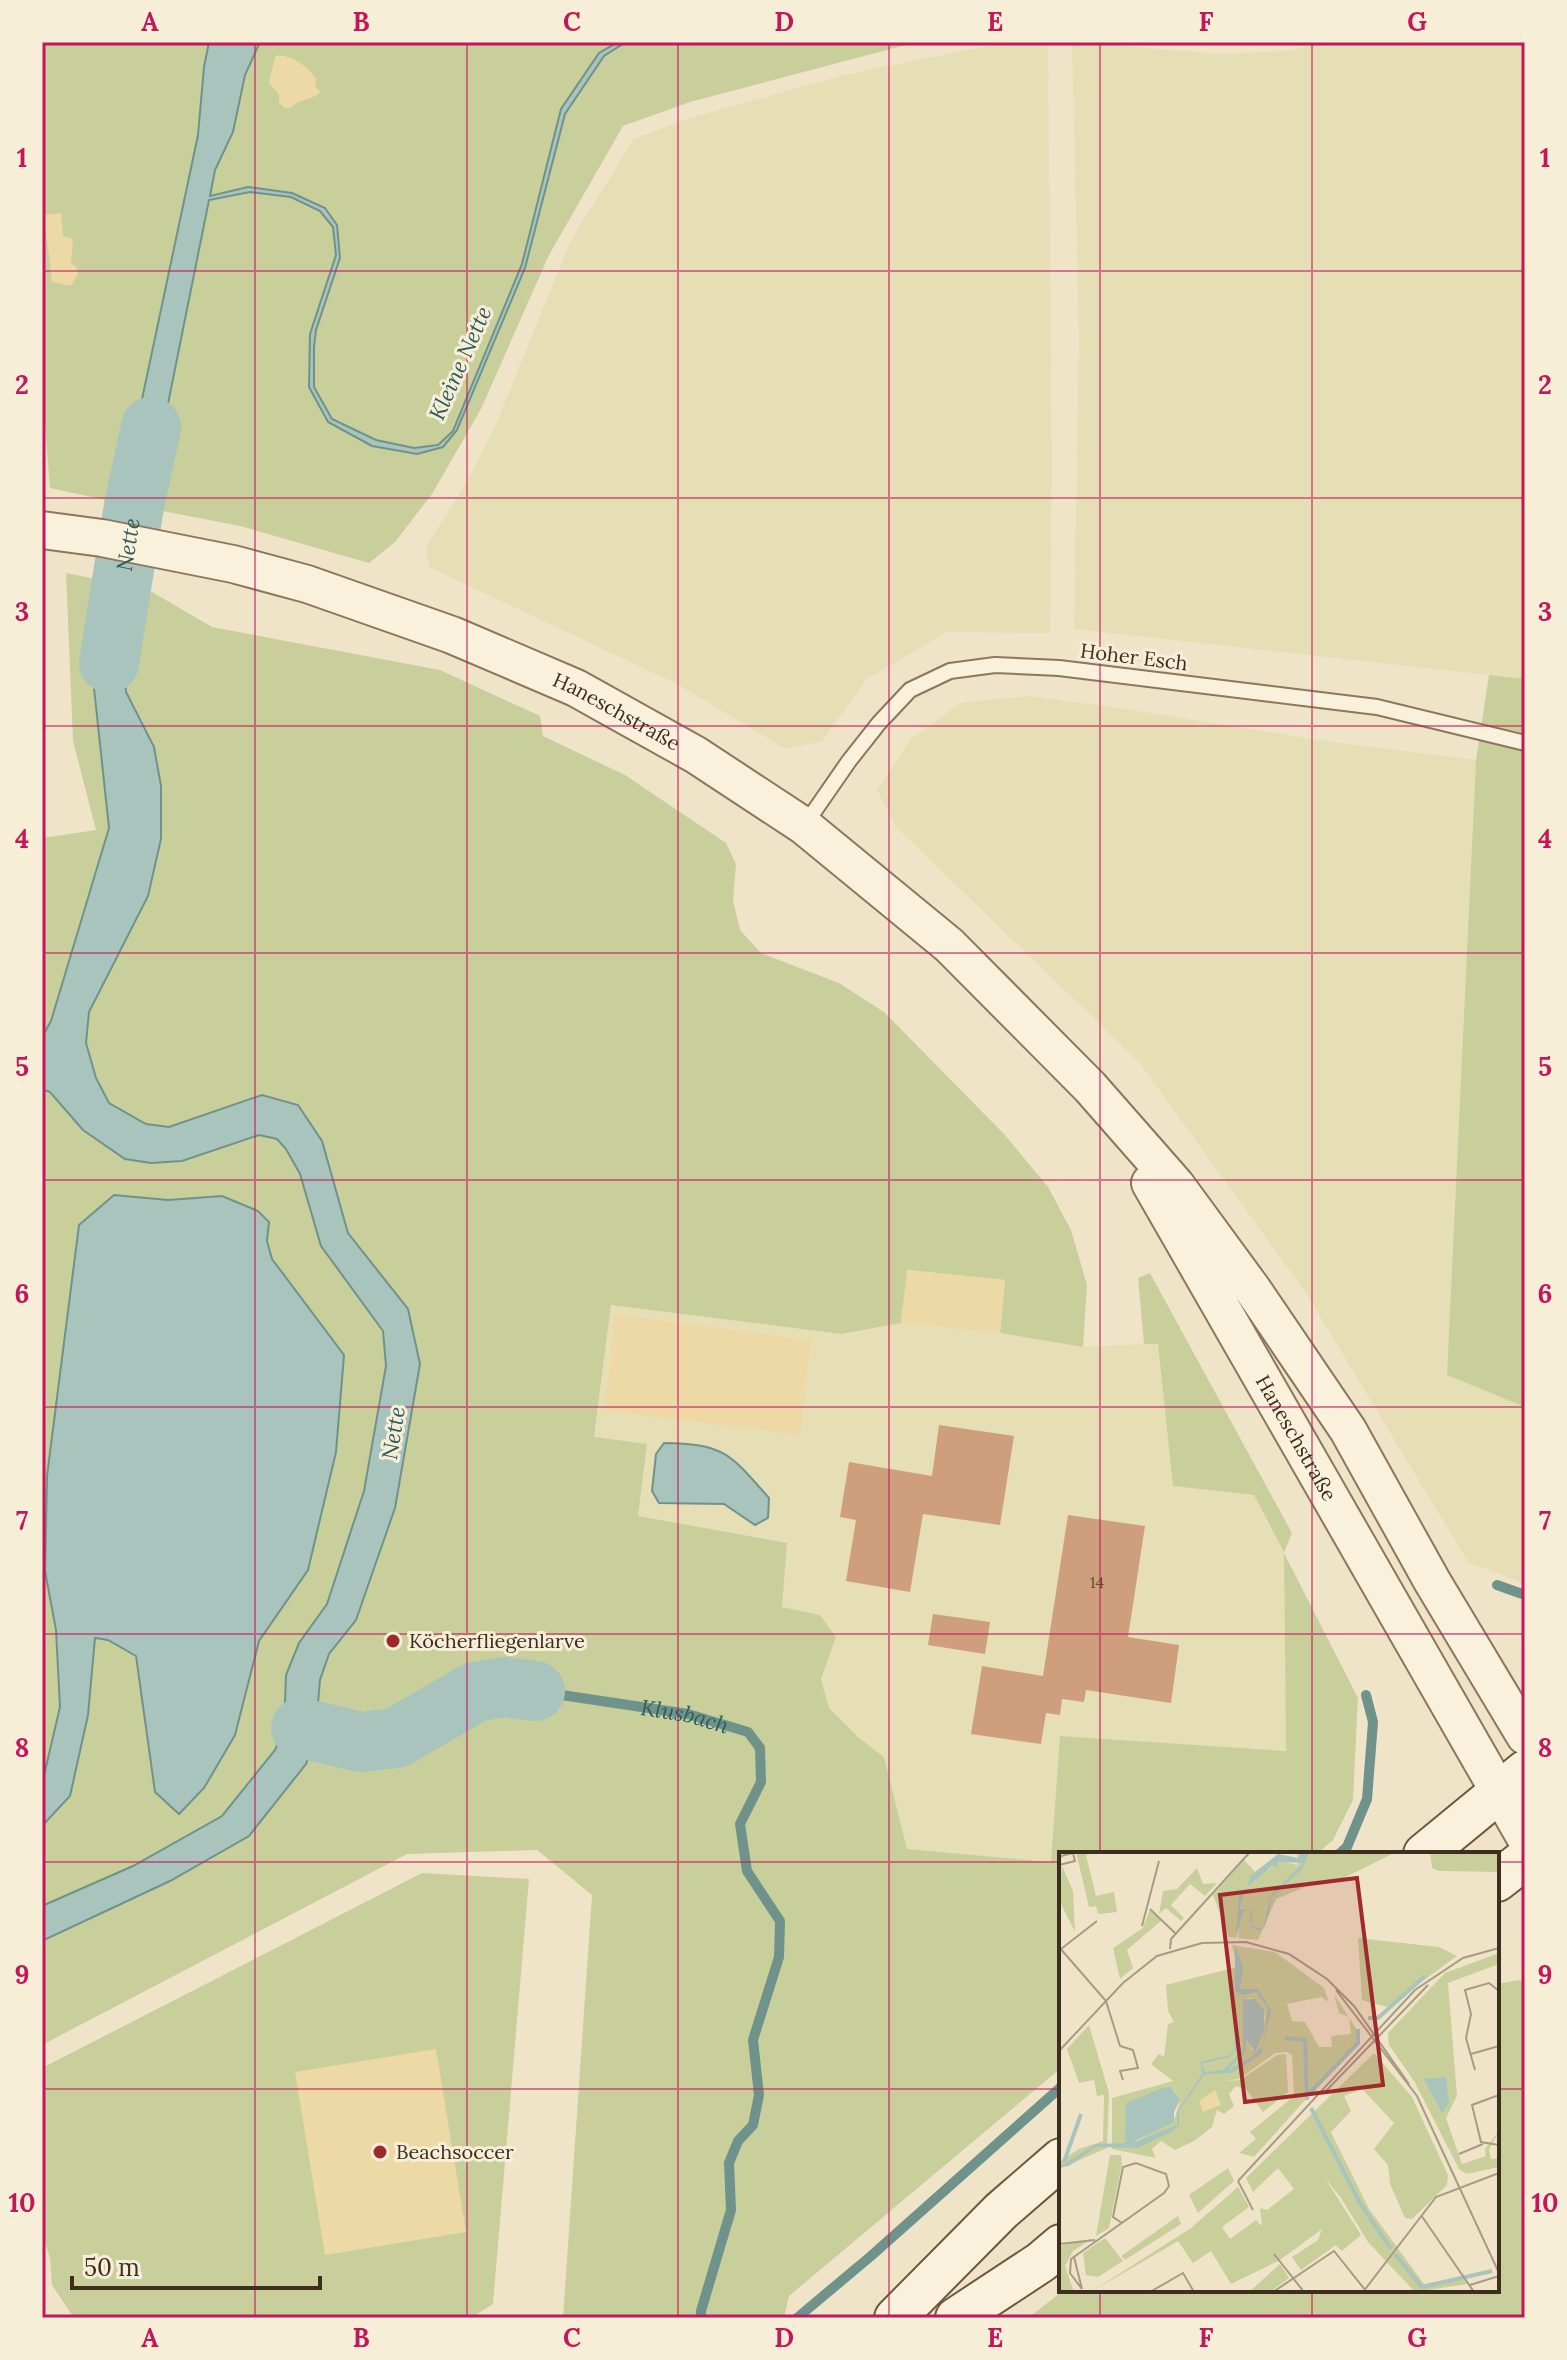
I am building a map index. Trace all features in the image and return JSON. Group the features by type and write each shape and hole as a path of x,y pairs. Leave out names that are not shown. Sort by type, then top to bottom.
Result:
{"main road":[{"path":"1426,1852 1512,1782"},
{"path":"1499,1879 1525,1859"},
{"path":"895,2318 1001,2211 1059,2161"},
{"path":"956,2318 1059,2247"}],"street":[{"name":"Haneschstraße","path":"42,530 102,538 233,564 378,607 480,646 576,688 696,755 804,826 949,945 1090,1087 1176,1185 1253,1290 1348,1430 1432,1581 1525,1736"},
{"name":"Haneschstraße","path":"1090,1087 1512,1782 1525,1837"}],"lane":[{"name":"Hoher Esch","path":"804,826 849,761 910,690 950,671 995,665 1059,668 1377,707 1525,743"}],"shaded area":[{"path":"1008,42 1048,44 1052,466 1050,633 947,632 867,679 822,741 786,749 677,684 429,567 426,546 463,489 498,419 571,240 634,139 690,118 844,75"},
{"path":"1072,42 1222,54 1289,51 1323,42 1525,42 1525,679 1074,629 1079,339"},
{"path":"1027,696 1332,742 1476,760 1447,1374 1525,1407 1525,1584 1468,1562 1306,1293 1139,1062 896,827 877,790 911,739 960,703"},
{"path":"907,1270 1005,1280 1000,1333 1083,1347 1158,1343 1173,1486 1254,1495 1284,1552 1286,1751 1060,1736 1052,1862 907,1849 884,1757 829,1708 821,1679 836,1637 820,1615 782,1608 637,1516 594,1438 611,1305 841,1334 901,1323"}],"green space":[{"path":"42,42 209,42 198,135 120,503 50,488 42,388"},
{"path":"243,42 917,42 690,102 623,126 549,255 481,409 432,494 395,542 369,563 240,526 147,508 215,170 233,132 245,75 255,53"},
{"path":"66,573 147,589 212,627 440,670 540,716 543,736 625,775 726,843 736,864 733,900 740,930 761,953 839,983 884,1012 1004,1134 1048,1187 1071,1230 1087,1285 1083,1347 1000,1333 1005,1280 908,1270 901,1323 841,1334 611,1305 594,1437 647,1444 638,1516 787,1543 782,1607 820,1615 836,1637 821,1679 829,1708 884,1757 907,1849 1051,1862 1060,1736 1286,1751 1284,1553 1358,1698 1353,1800 1333,1840 1319,1852 1059,1852 1059,2070 789,2296 784,2318 563,2318 592,1895 537,1850 407,1854 42,2045 42,838 96,830 73,741","holes":["115,1195 168,1200 222,1196 267,1241 272,1259 344,1355 336,1452 308,1570 259,1641 235,1735 155,1792 135,1655 108,1640 56,1630 45,1571 47,1476 79,1225"]},
{"path":"1489,675 1525,679 1525,1407 1447,1375 1476,760"},
{"path":"1150,1273 1292,1533 1284,1553 1254,1495 1173,1486 1158,1344 1144,1344 1138,1278"},
{"path":"422,1873 529,1879 493,2304 471,2318 74,2318 52,2285 50,2258 42,2233 42,2068"},
{"path":"1519,1980 1525,1983 1525,2318 1028,2318 1061,2292 1499,2292 1499,1984"}],"sand":[{"path":"279,55 304,66 316,79 315,86 320,92 291,108 279,103 279,94 269,83 275,57"},
{"path":"61,213 63,236 73,239 71,264 76,266 78,274 71,286 52,282 44,215"},
{"path":"907,1270 1005,1280 1000,1333 901,1323"},
{"path":"615,1314 811,1340 800,1435 605,1411"},
{"name":"Beachsoccer","path":"436,2049 466,2232 325,2255 295,2072"}],"water":[{"path":"209,42 260,42 245,75 233,132 215,170 210,196 248,187 292,193 325,208 337,225 340,258 316,330 314,387 332,419 376,440 414,448 438,445 453,431 522,264 561,109 599,53 618,42 626,42 604,56 565,114 525,268 457,430 443,447 417,454 372,446 328,422 309,387 310,334 336,255 333,227 320,211 291,197 250,192 209,200 147,508 120,503 198,135"},
{"path":"106,581 137,587 125,668 126,692 154,747 161,786 161,839 148,896 89,1012 86,1043 96,1078 109,1103 146,1124 169,1127 262,1095 298,1105 322,1141 348,1233 408,1309 420,1364 395,1508 356,1620 329,1654 320,1680 315,1738 306,1764 249,1836 170,1881 42,1941 42,1906 133,1866 222,1816 275,1750 284,1729 286,1675 299,1643 327,1604 364,1491 386,1366 383,1331 321,1246 300,1174 277,1139 259,1135 182,1161 151,1163 125,1159 83,1130 50,1092 42,1089 42,1037 51,1021 109,828 94,688"},
{"path":"114,1195 168,1200 222,1196 258,1211 269,1222 267,1241 272,1259 344,1355 336,1452 308,1570 259,1641 235,1735 204,1788 179,1814 155,1792 136,1656 108,1640 95,1638 88,1715 70,1796 42,1826 42,1784 60,1707 56,1630 45,1571 47,1476 79,1225"},
{"path":"664,1443 701,1446 725,1454 769,1498 768,1518 755,1525 724,1504 659,1503 652,1491 656,1454"}],"building":[{"path":"939,1425 1014,1436 1000,1525 923,1514 910,1592 846,1581 856,1520 840,1517 849,1462 932,1476"},
{"path":"1068,1515 1145,1526 1128,1637 1179,1645 1171,1703 1086,1690 1084,1702 1062,1699 1060,1715 1046,1713 1041,1744 971,1734 982,1666 1043,1676"},
{"path":"933,1614 990,1622 985,1654 928,1645"}],"waterway":[{"name":"Nette","path":"109,663 134,506 151,427"},
{"path":"1497,1585 1525,1595"},
{"name":"Klusbach","path":"301,1728 361,1742 396,1738 475,1692 505,1687 535,1691"},
{"name":"Klusbach","path":"535,1691 688,1714 748,1732 760,1748 761,1782 740,1824 747,1871 780,1921 779,1957 753,2040 759,2095 753,2125 738,2141 729,2163 731,2210 701,2318"},
{"path":"1341,1852 1347,1847 1367,1799 1373,1722 1366,1695"},
{"path":"797,2318 1059,2089"}],"place":[{"name":"Köcherfliegenlarve","path":"393,1641"},
{"name":"Beachsoccer","path":"380,2152"}],"water label":[{"name":"Kleine Nette","path":"460,363"}]}
